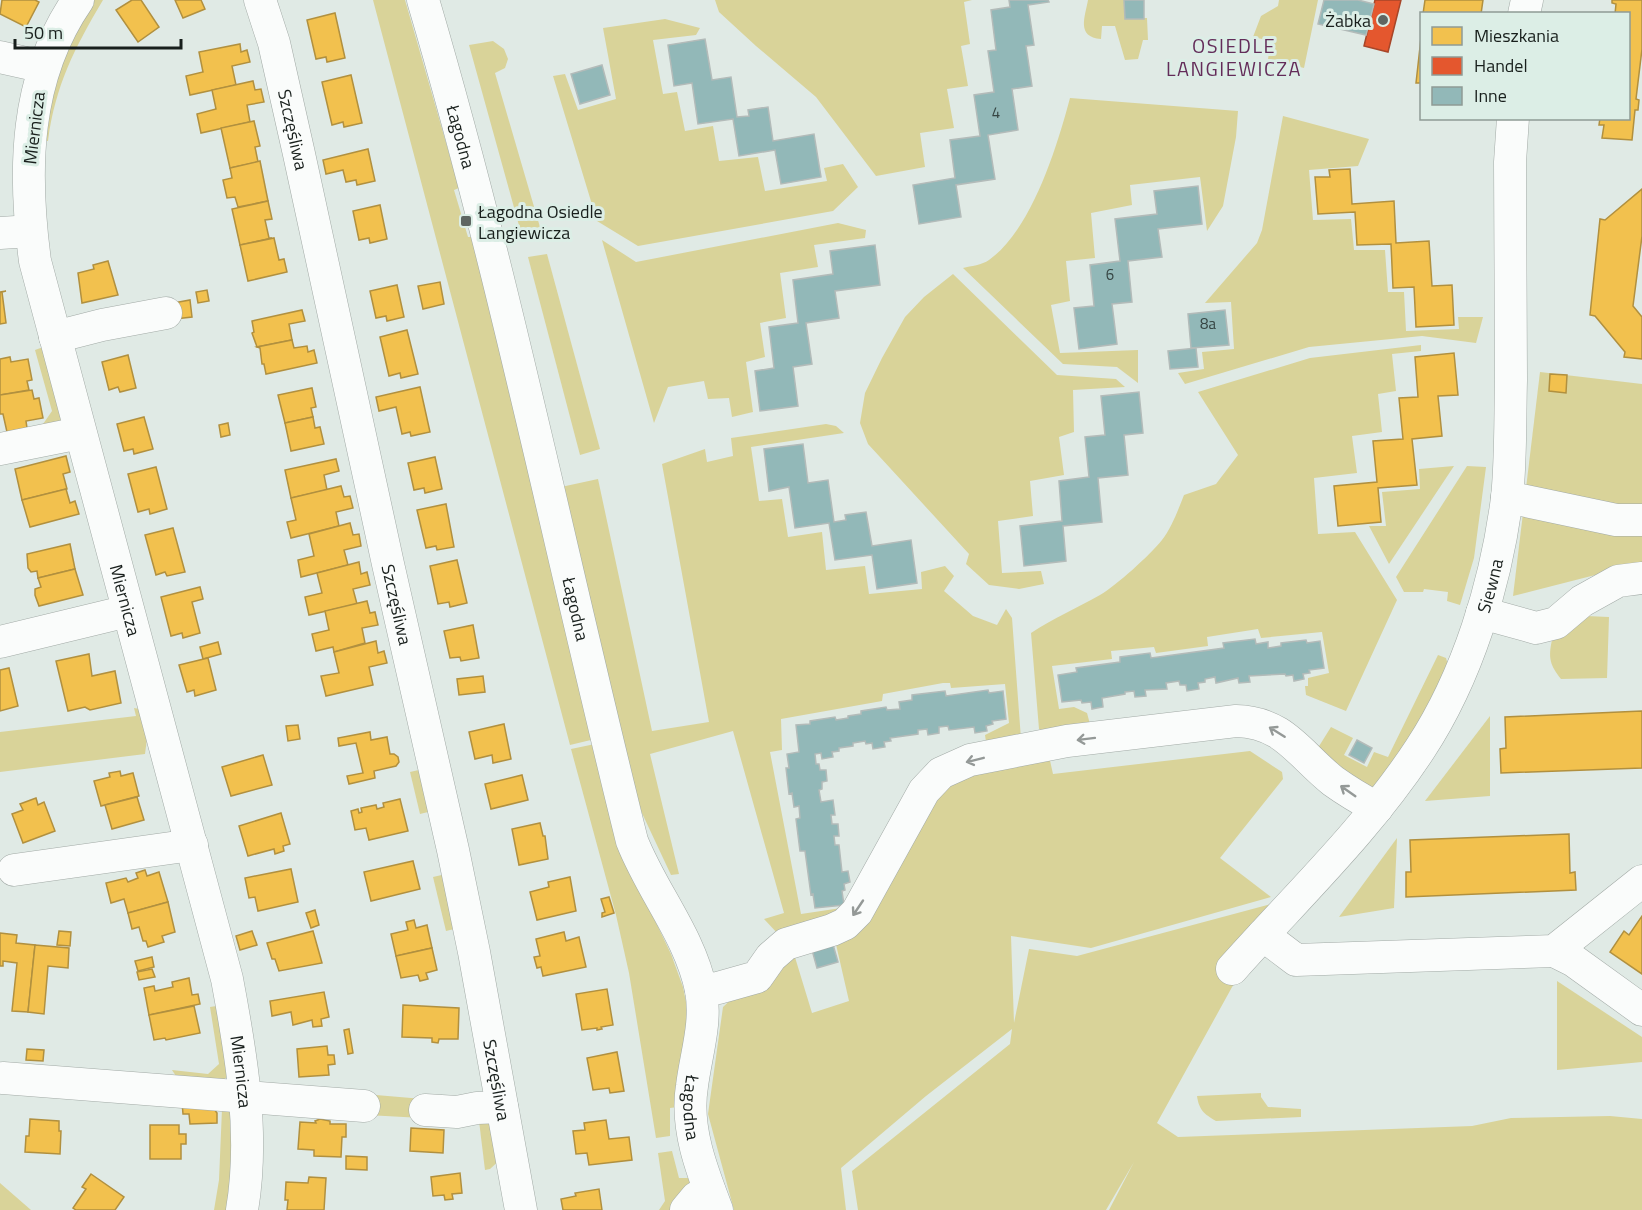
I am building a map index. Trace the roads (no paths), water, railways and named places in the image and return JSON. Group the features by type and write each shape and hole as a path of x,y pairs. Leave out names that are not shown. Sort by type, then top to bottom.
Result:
{"street":[{"name":"Miernicza","path":"78,0 55,39 35,99 29,137 28,175 35,261 227,979 238,1036 244,1097 246,1172 242,1210"},
{"name":"Szczęśliwa","path":"260,0 274,43 300,154 388,564 453,850 521,1210"},
{"name":"Łagodna","path":"423,0 477,197 544,467 632,841 682,938 701,990 702,1027 690,1105 692,1131 713,1200"},
{"path":"0,57 44,67"},
{"name":"Siewna","path":"1232,969 1377,808 1421,748 1459,678 1482,613 1499,544 1507,496 1510,438 1510,162 1513,120"},
{"path":"0,233 31,231"},
{"path":"55,337 166,313"},
{"path":"0,449 80,433"},
{"path":"1507,496 1616,520 1642,520"},
{"path":"1482,613 1536,628 1556,623 1582,601 1618,581 1642,578"},
{"path":"0,642 128,611"},
{"path":"701,990 718,988 757,977 771,957 786,944 845,924 857,912 924,791 941,773 970,760 1067,741 1252,721 1283,735 1333,780 1377,808"},
{"path":"14,870 192,845"},
{"path":"1554,951 1642,881"},
{"path":"1263,935 1296,960 1554,951 1574,962 1642,1010"},
{"path":"3,1078 364,1106"},
{"path":"425,1110 457,1112 502,1107"},
{"path":"686,1210 696,1198 713,1200"}],"place":[{"name":"Żabka","path":"1383,20"},
{"name":"Łagodna Osiedle Langiewicza","path":"466,221"}],"district":[{"name":"OSIEDLE LANGIEWICZA","path":"1234,56"}]}
